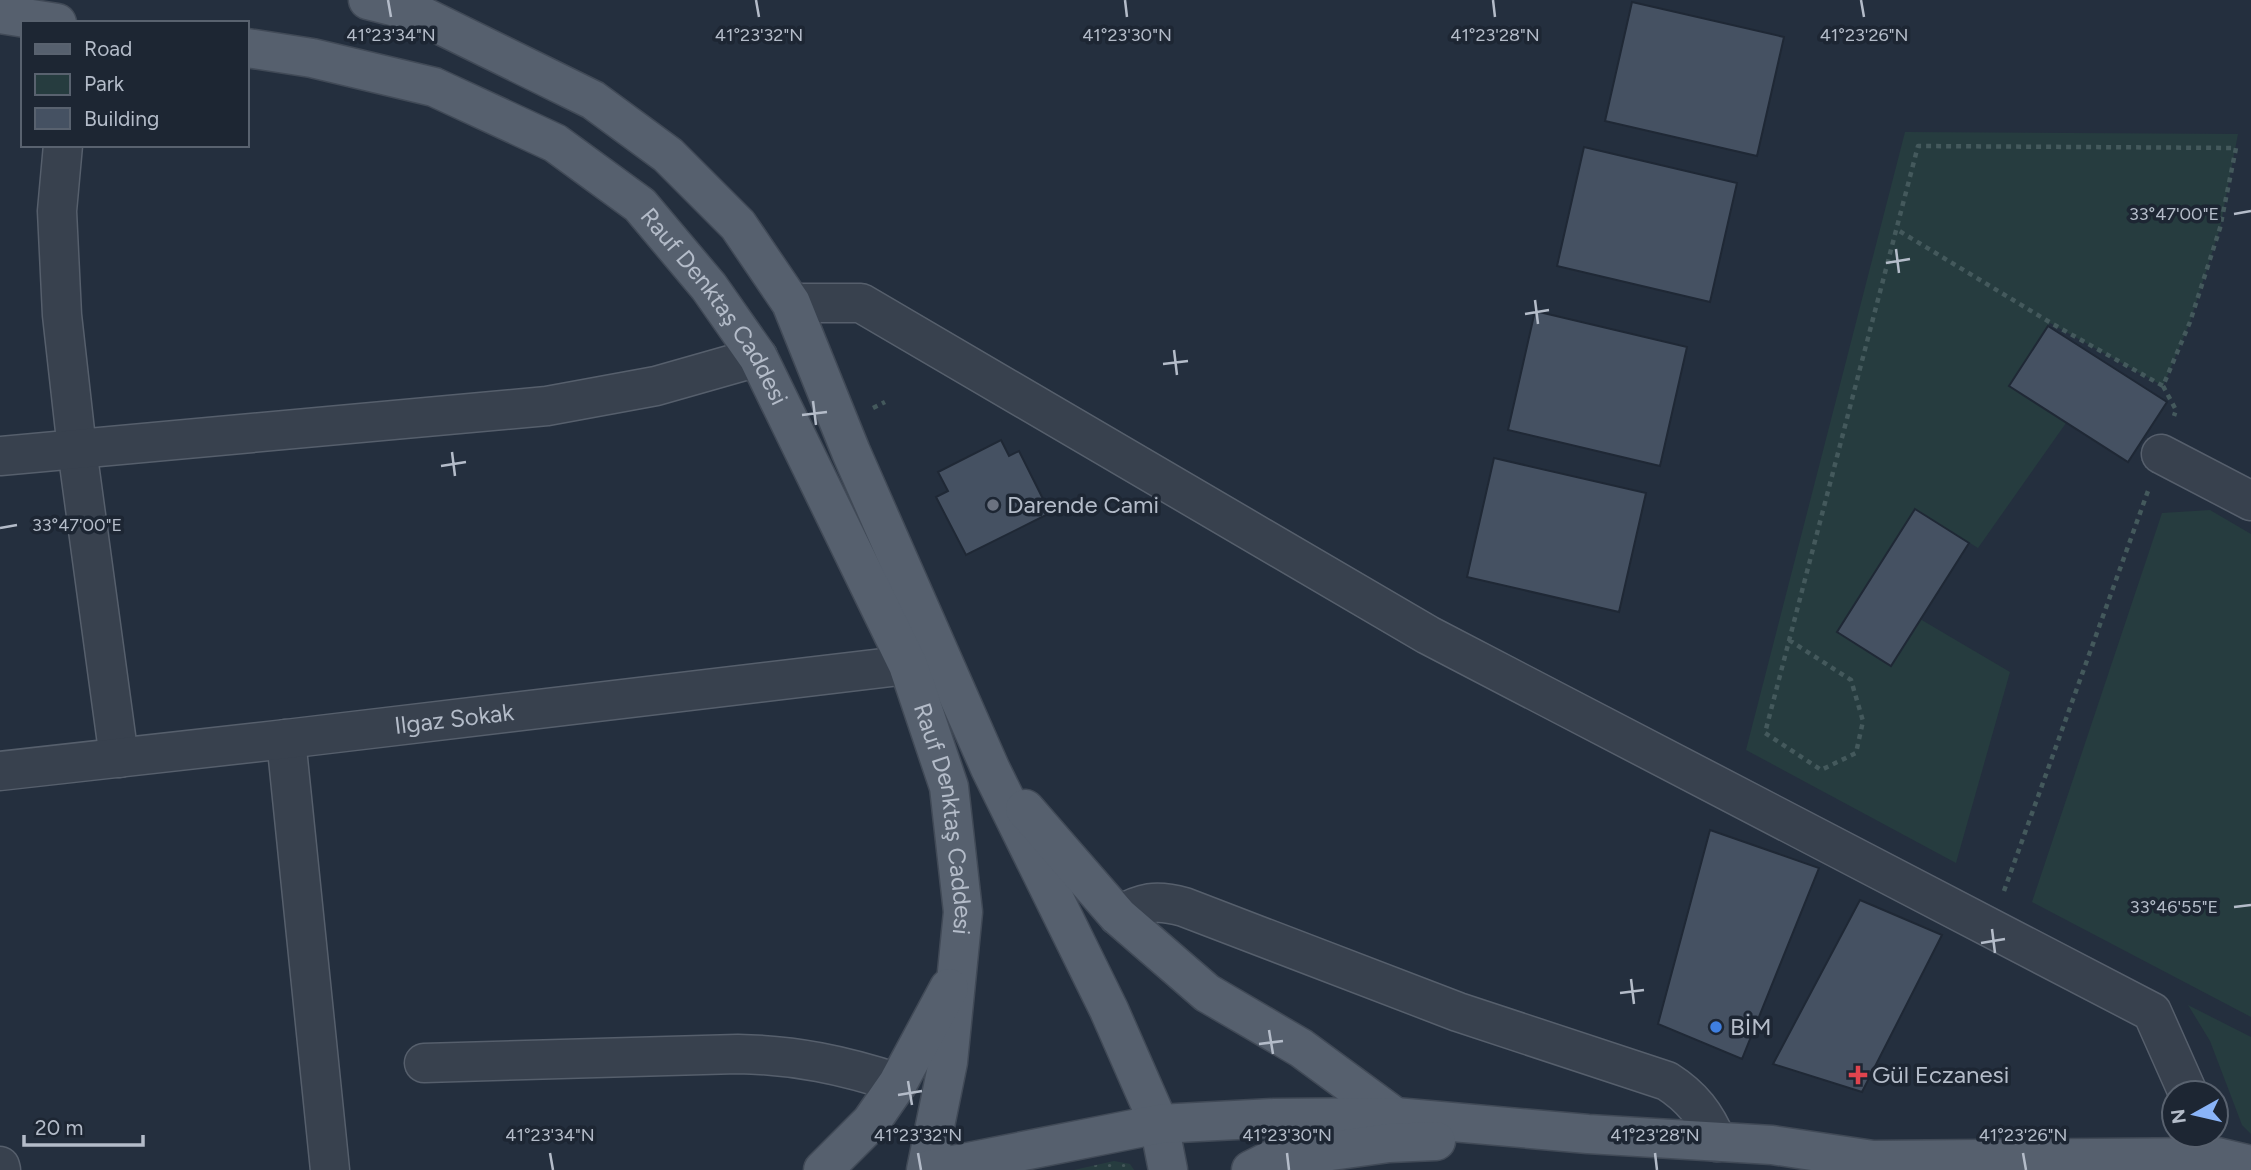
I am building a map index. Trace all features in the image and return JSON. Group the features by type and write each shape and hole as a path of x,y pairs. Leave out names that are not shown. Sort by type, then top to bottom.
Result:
{"main road":[{"name":"Rauf Denktaş Caddesi","path":"368,0 412,11 593,100 668,155 738,225 791,303 851,452 990,768"},
{"path":"0,14 44,21"},
{"name":"Rauf Denktaş Caddesi","path":"248,48 312,58 434,87 555,143 640,205 709,286 758,357 908,665 949,787 963,912 948,1062 927,1170"},
{"path":"990,768 1118,916 1207,993 1301,1048 1395,1116"},
{"path":"990,768 1109,1010 1159,1124 1168,1170"},
{"path":"823,1170 871,1122 898,1083 957,974"},
{"path":"927,1170 1159,1124 1274,1118 1395,1116 1588,1134 1772,1145 1873,1160 2225,1152"},
{"path":"1251,1170 1273,1159 1389,1143 1588,1134"}],"street":[{"path":"64,147 57,211 62,315 77,449 119,758"},
{"path":"791,303 861,303 1428,635 2152,1012 2182,1079"},
{"path":"0,456 547,406 656,386 758,357"},
{"path":"2161,454 2251,501"},
{"name":"Ilgaz Sokak","path":"0,771 908,665"},
{"path":"286,739 330,1170"},
{"path":"1118,916 1133,907 1150,902 1167,902 1184,907 1458,1012 1667,1081 1684,1091 1697,1105 1717,1142"},
{"path":"424,1063 772,1054 852,1068 898,1083"}],"path":[{"path":"1789,640 1851,680 1863,721 1856,753 1821,770 1765,733 1789,640 1896,229 1918,146 2235,148 2220,229 2190,322 2163,386"},
{"path":"1896,229 2051,323 2163,386 2176,410 1991,928"}],"green space":[{"path":"1905,132 2238,134 2220,228 2190,322 2163,386 2050,323 2009,386 2066,423 1978,548 1915,509 1837,632 1891,666 1920,619 2010,672 1956,863 1746,750"},
{"path":"2210,510 2251,534 2251,1017 2032,902 2162,513"},
{"path":"2188,1005 2251,1037 2251,1134 2242,1125 2230,1094 2230,1079 2224,1079 2210,1041"},
{"path":"1114,1161 1130,1164 1134,1170 1074,1170"}],"building":[{"path":"1632,2 1784,37 1757,156 1605,121"},
{"path":"1584,147 1737,183 1710,302 1557,266"},
{"path":"1535,311 1687,347 1660,466 1508,430"},
{"path":"2048,326 2167,402 2128,462 2009,386"},
{"name":"Darende Cami","path":"1001,440 1009,456 1019,451 1050,513 966,555 936,497 948,491 938,472"},
{"path":"1494,458 1646,493 1619,612 1467,577"},
{"path":"1915,509 1969,543 1891,666 1837,632"},
{"path":"1710,830 1819,868 1742,1059 1658,1024"},
{"path":"1860,900 1942,935 1862,1092 1773,1064"}],"place":[{"name":"Darende Cami","path":"993,505"},
{"name":"BİM","path":"1716,1027"},
{"name":"Gül Eczanesi","path":"1858,1075"}]}
